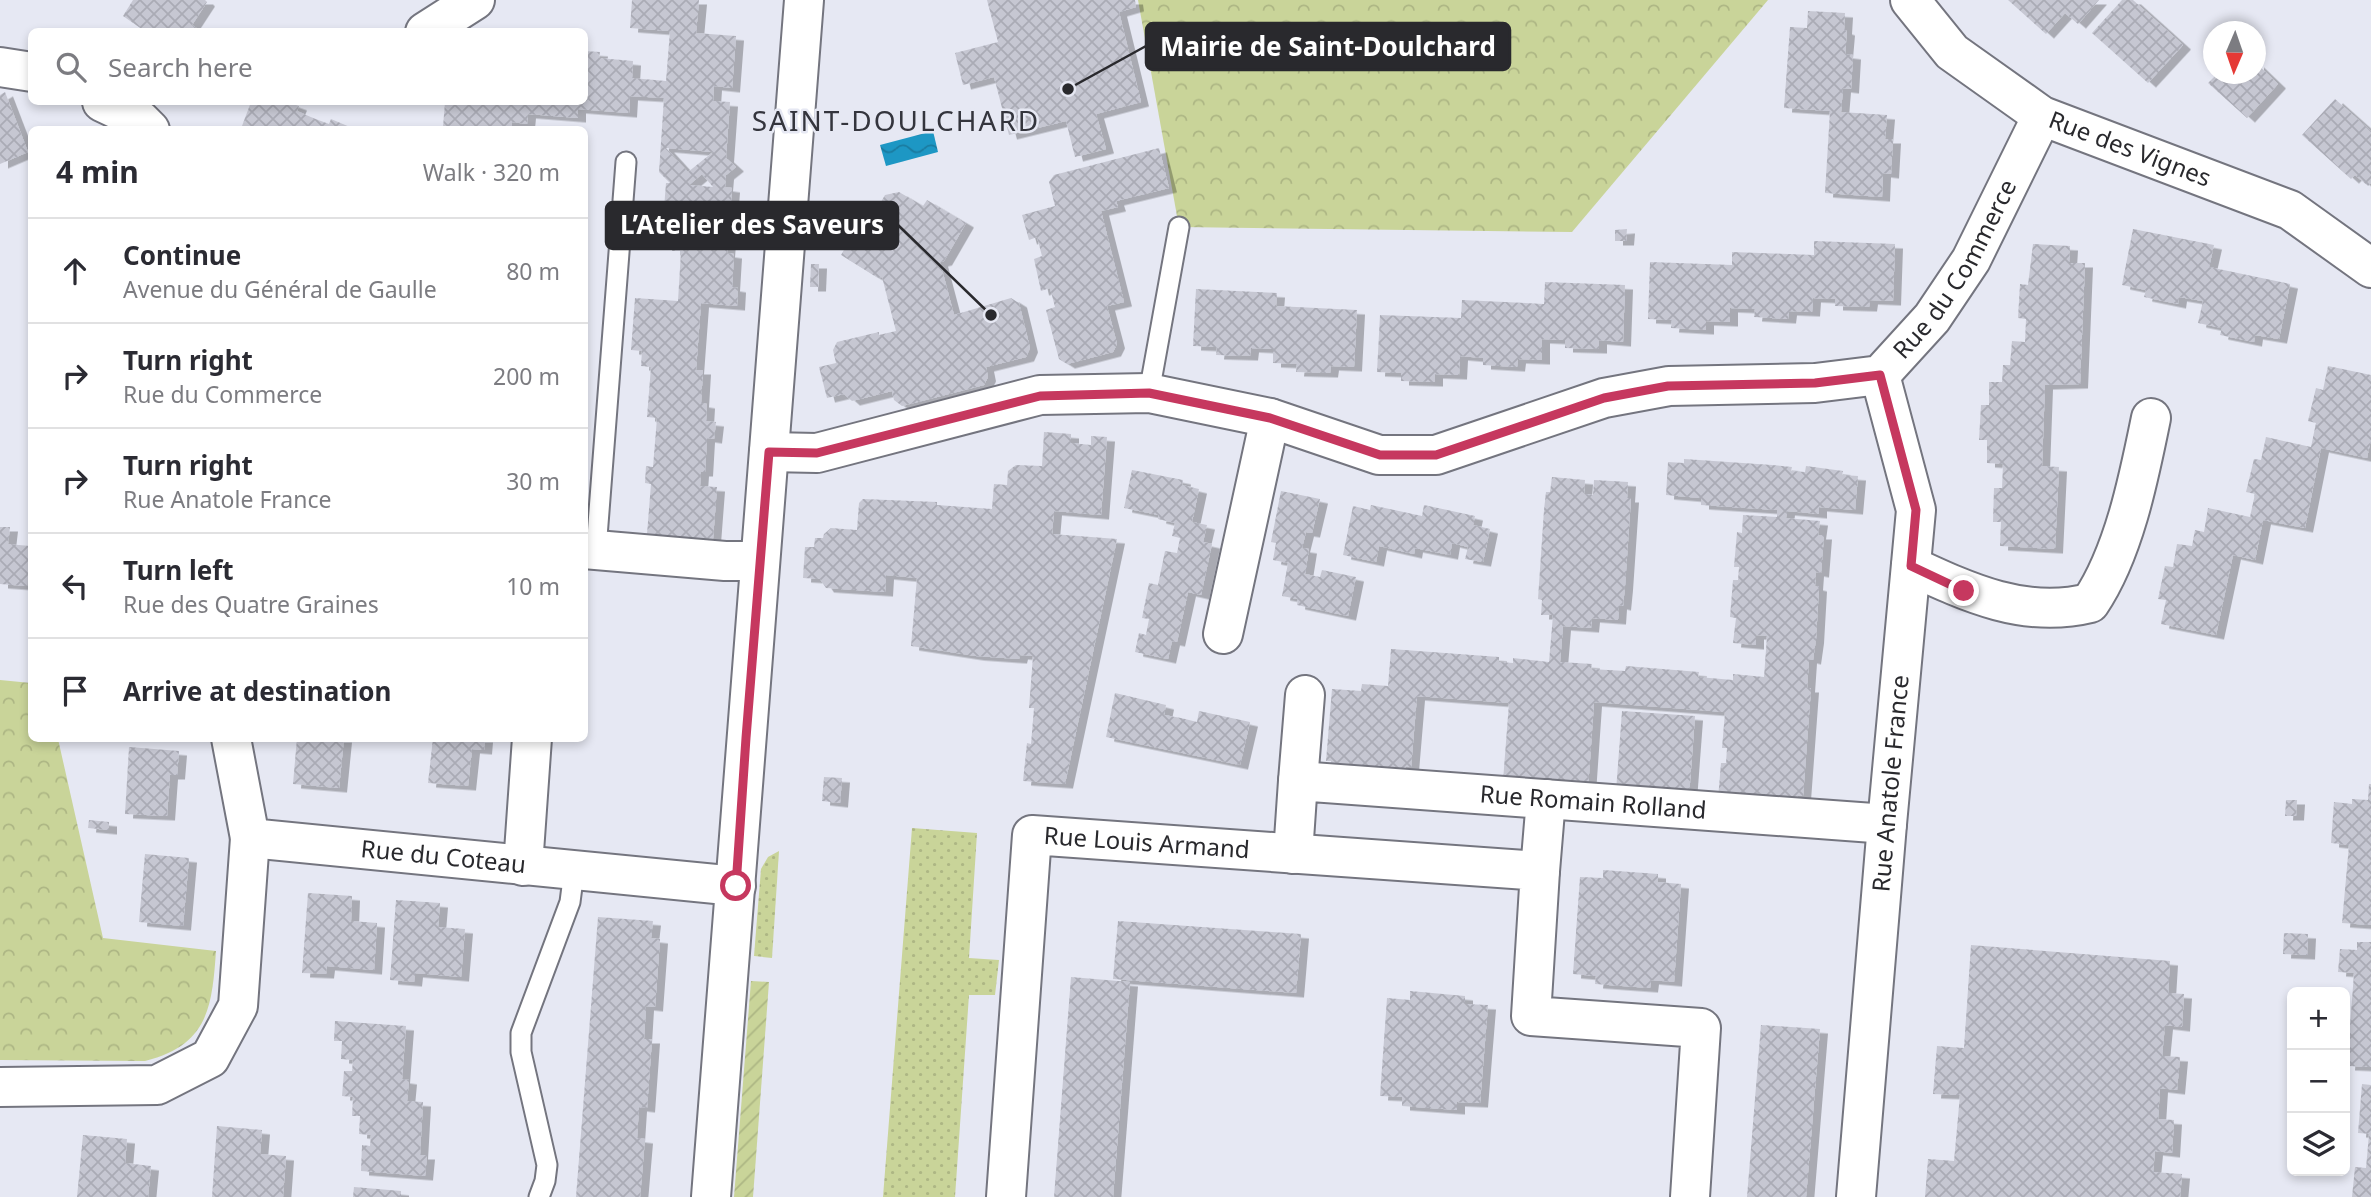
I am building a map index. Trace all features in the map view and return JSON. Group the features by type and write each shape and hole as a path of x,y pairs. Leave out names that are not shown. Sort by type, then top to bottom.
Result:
{"street":[{"path":"431,28 475,0"},
{"path":"711,1197 804,0"},
{"name":"Rue des Vignes","path":"1910,0 1952,52 2042,116 2290,209 2371,268"},
{"path":"0,67 28,71"},
{"path":"109,105 140,120 146,126"},
{"name":"Rue du Commerce","path":"769,452 817,453 1040,396 1149,393 1270,418 1380,455 1436,455 1604,398 1668,386 1815,383 1880,375 1932,318 1971,260 2042,116"},
{"name":"Rue Anatole France","path":"1856,1197 1916,510 1880,375"},
{"path":"1223,634 1270,418"},
{"path":"1911,566 1964,591 2007,604 2064,610 2090,603 2103,584 2137,490 2151,418"},
{"path":"590,550 726,561 760,561"},
{"path":"1293,854 1305,695"},
{"path":"0,1087 157,1085 210,1058 238,1006 250,838 232,742"},
{"path":"523,866 532,742"},
{"name":"Rue Romain Rolland","path":"1298,781 1887,824"},
{"path":"1546,799 1531,1016 1701,1028 1690,1197"},
{"name":"Rue Louis Armand","path":"1006,1197 1032,835 1540,871"},
{"name":"Rue du Coteau","path":"250,838 736,886"}],"lane":[{"path":"590,550 626,162"},
{"path":"1149,393 1179,227"},
{"path":"539,1197 547,1166 520,1052 521,1033 570,902 574,870"}],"green space":[{"path":"1138,0 1768,0 1572,232 1179,227"},
{"path":"0,680 28,683 28,742 59,742 103,938 216,951 212,990 203,1021 182,1045 166,1054 145,1061 0,1060"},
{"path":"912,828 977,833 969,958 999,960 995,995 969,995 955,1197 883,1197"},
{"path":"779,851 772,958 754,956 761,869 768,857"},
{"path":"751,981 769,982 753,1197 734,1197"}],"water":[{"path":"933,131 938,152 886,166 880,145"}],"building":[{"path":"133,0 207,2 192,25 196,28 140,28 123,16"},
{"path":"632,0 699,0 696,33 736,36 732,88 714,86 713,101 730,102 726,158 736,167 726,175 725,187 732,188 727,253 734,254 732,287 738,288 737,306 701,303 696,370 703,370 701,403 707,404 706,421 716,422 714,439 707,438 705,472 701,472 700,486 717,487 713,539 647,534 651,484 645,483 646,466 653,467 657,418 647,417 651,367 641,366 642,351 631,350 635,298 678,301 681,251 672,251 673,235 662,234 666,183 670,183 659,172 664,98 630,96 629,113 578,109 578,118 528,114 527,124 512,122 512,126 443,126 445,105 588,105 588,51 600,52 599,58 633,61 632,78 666,81 670,31 630,28","holes":["666,148 713,152 688,172","702,174 713,187 689,185"]},
{"path":"987,0 1135,0 1136,7 1119,12 1141,102 1096,114 1106,149 1075,157 1066,121 1009,135 994,77 963,85 955,53 998,42"},
{"path":"2008,0 2099,0 2078,24 2065,13 2046,34"},
{"path":"2122,0 2133,0 2183,45 2148,83 2092,33"},
{"path":"1808,11 1845,13 1845,54 1853,55 1851,89 1843,88 1841,112 1887,115 1885,139 1893,139 1891,174 1883,173 1882,197 1825,193 1830,111 1784,108 1790,27 1807,28"},
{"path":"2266,73 2278,84 2247,118 2209,84 2266,84"},
{"path":"5,92 28,152 0,164 0,95"},
{"path":"2335,99 2371,131 2371,183 2368,186 2355,175 2351,179 2302,135"},
{"path":"250,105 296,105 299,106 297,111 313,118 329,124 331,119 348,126 242,126"},
{"path":"1159,148 1169,188 1116,201 1118,207 1101,211 1124,302 1107,306 1117,344 1113,352 1067,364 1059,359 1046,310 1055,307 1050,288 1041,291 1034,259 1042,256 1037,237 1029,240 1022,215 1055,206 1049,182 1054,175"},
{"path":"899,192 923,206 927,200 966,223 944,261 940,262 954,315 1011,298 1019,303 1030,348 1026,357 986,367 988,377 984,385 902,406 894,400 892,391 852,401 844,394 827,398 819,367 836,363 833,350 837,342 879,332 879,335 896,331 882,277 878,278 841,255 864,215 871,219 885,195"},
{"path":"1627,229 1626,241 1615,241 1615,230"},
{"path":"2133,229 2214,245 2209,267 2290,284 2279,339 2255,335 2254,342 2220,335 2222,328 2198,323 2203,301 2179,297 2178,304 2144,297 2146,290 2122,285"},
{"path":"1814,241 1895,244 1893,301 1870,300 1869,307 1835,306 1835,299 1813,298 1812,312 1789,311 1788,319 1754,317 1755,309 1730,308 1730,322 1706,321 1706,330 1671,328 1672,320 1648,319 1650,262 1732,265 1732,252 1814,255"},
{"path":"2033,244 2070,246 2069,263 2085,263 2080,384 2045,385 2042,466 2059,467 2055,549 2000,546 2001,522 1993,522 1994,488 2002,488 2003,464 1987,463 1987,440 1979,440 1981,405 1989,405 1989,382 2002,382 2003,365 2010,365 2012,341 2025,342 2026,319 2018,318 2020,284 2028,285"},
{"path":"811,264 819,264 818,287 810,287"},
{"path":"1545,282 1625,285 1623,342 1599,340 1599,349 1565,348 1565,340 1542,339 1542,360 1518,359 1517,367 1483,365 1483,358 1460,356 1459,375 1435,374 1435,382 1401,381 1401,373 1377,372 1380,315 1461,318 1462,300 1544,304"},
{"path":"1196,289 1277,293 1276,306 1357,310 1354,367 1331,366 1330,373 1296,372 1297,364 1273,363 1273,349 1251,348 1250,356 1216,355 1217,347 1193,346"},
{"path":"2328,366 2371,375 2371,439 2367,458 2321,448 2305,528 2263,520 2255,560 2233,555 2216,635 2161,624 2166,600 2158,599 2165,566 2173,567 2177,544 2192,546 2195,530 2204,532 2208,508 2250,517 2255,494 2246,492 2254,459 2261,460 2266,437 2311,447 2316,423 2308,421 2316,388 2323,390"},
{"path":"1044,432 1071,434 1071,443 1091,445 1091,436 1107,437 1101,515 1054,511 1052,534 1117,539 1065,784 1023,781 1027,743 1031,744 1034,708 1029,708 1033,656 1020,655 1019,659 976,656 911,646 917,578 886,575 885,592 826,588 820,579 803,578 805,547 814,547 815,538 823,538 831,528 857,530 859,503 863,499 937,502 937,505 992,509 994,484 1007,485 1008,471 1016,465 1042,466"},
{"path":"1684,459 1792,467 1791,471 1805,472 1806,466 1858,476 1855,510 1819,507 1819,514 1787,511 1786,518 1820,521 1818,535 1824,535 1821,573 1816,572 1815,586 1819,587 1816,639 1813,660 1809,659 1807,688 1811,688 1803,796 1798,796 1797,811 1765,809 1766,794 1756,793 1756,801 1718,799 1721,763 1726,763 1727,748 1722,748 1725,712 1594,702 1588,789 1503,781 1509,703 1417,696 1411,767 1406,767 1405,782 1330,776 1331,761 1326,761 1332,689 1361,691 1362,684 1388,686 1391,649 1499,657 1499,662 1513,663 1513,658 1549,662 1553,615 1541,615 1542,600 1538,599 1546,492 1550,492 1552,477 1585,480 1584,494 1593,495 1594,480 1628,482 1627,498 1631,498 1623,606 1619,605 1618,620 1592,618 1591,628 1563,626 1560,662 1592,664 1591,669 1625,671 1626,666 1699,672 1698,677 1733,680 1733,674 1764,677 1767,636 1756,635 1756,645 1733,643 1736,618 1730,617 1733,580 1738,580 1739,567 1734,567 1737,532 1742,533 1743,515 1777,517 1777,510 1701,505 1701,498 1666,495 1668,462 1684,463"},
{"path":"1132,470 1183,480 1182,485 1199,489 1192,522 1207,525 1203,542 1212,544 1201,595 1188,592 1177,642 1172,641 1168,659 1135,652 1139,633 1146,635 1149,619 1142,618 1149,583 1158,585 1165,551 1177,553 1180,538 1172,536 1175,523 1158,519 1159,515 1124,508"},
{"path":"1281,491 1320,499 1312,533 1306,532 1302,548 1309,549 1305,574 1320,577 1322,570 1356,577 1348,616 1297,605 1298,599 1282,596 1288,563 1273,560 1276,543 1271,542"},
{"path":"1371,505 1422,516 1424,505 1475,516 1473,525 1490,529 1483,562 1465,559 1468,547 1452,543 1450,555 1415,548 1414,554 1379,546 1376,562 1343,555 1353,506 1370,510"},
{"path":"0,527 10,527 8,544 28,546 27,586 0,584"},
{"path":"1115,693 1166,705 1164,715 1197,722 1199,711 1250,722 1240,765 1106,737"},
{"path":"1622,711 1695,716 1689,796 1616,791"},
{"path":"297,742 344,742 339,788 293,784"},
{"path":"433,742 485,742 484,750 472,749 468,786 428,783"},
{"path":"129,747 179,751 177,775 170,775 167,816 125,814"},
{"path":"824,777 842,778 840,803 822,801"},
{"path":"2369,784 2371,925 2342,923 2349,845 2331,843 2334,802 2352,804 2352,799 2368,800"},
{"path":"2286,800 2297,800 2296,816 2285,816"},
{"path":"89,820 109,822 109,830 88,828"},
{"path":"145,854 189,858 183,926 139,922"},
{"path":"1603,870 1658,874 1658,882 1681,884 1674,982 1651,980 1650,988 1595,984 1596,976 1573,974 1580,877 1603,878"},
{"path":"308,893 352,896 351,921 377,923 374,970 327,966 326,974 302,973"},
{"path":"396,900 440,903 438,927 465,929 461,977 415,973 414,982 390,980"},
{"path":"598,917 653,921 651,938 660,939 655,1007 646,1006 644,1039 652,1039 647,1108 639,1107 637,1138 645,1139 640,1197 576,1197"},
{"path":"1118,921 1301,934 1296,993 1113,979"},
{"path":"2284,933 2308,934 2307,955 2283,954"},
{"path":"2357,942 2371,942 2371,1067 2350,1066 2354,973 2338,972 2340,949 2357,950"},
{"path":"1971,945 2170,961 2168,993 2184,994 2182,1027 2165,1025 2162,1056 2180,1057 2177,1090 2160,1088 2158,1119 2174,1120 2172,1153 2155,1151 2153,1172 2182,1174 2180,1197 1925,1197 1928,1159 1954,1161 1960,1095 1933,1094 1937,1046 1964,1048"},
{"path":"1071,977 1130,982 1113,1197 1054,1197"},
{"path":"1410,991 1465,996 1465,1004 1488,1005 1480,1103 1457,1102 1457,1110 1402,1106 1402,1097 1380,1096 1387,998 1410,1000"},
{"path":"335,1021 406,1026 402,1079 409,1080 407,1101 423,1102 420,1155 427,1155 425,1176 361,1171 362,1145 370,1146 371,1135 359,1134 360,1116 352,1116 353,1097 342,1096 344,1071 352,1071 353,1060 341,1059 342,1041 334,1041"},
{"path":"1761,1025 1820,1029 1806,1197 1747,1197"},
{"path":"2362,1084 2371,1085 2371,1134 2358,1133"},
{"path":"217,1126 262,1130 260,1154 286,1156 283,1197 212,1197"},
{"path":"2369,1134 2371,1197 2352,1197 2355,1167 2366,1168"},
{"path":"83,1135 127,1139 125,1163 151,1166 148,1197 77,1197"},
{"path":"354,1187 401,1191 401,1197 353,1197"}],"place":[{"name":"Mairie de Saint-Doulchard","path":"1068,89"},
{"name":"L’Atelier des Saveurs","path":"991,315"}],"district":[{"name":"SAINT-DOULCHARD","path":"896,121"}],"route":[{"path":"736,886 769,452 817,453 1040,396 1149,393 1270,418 1380,455 1436,455 1604,398 1668,386 1815,383 1880,375 1916,510 1911,566 1964,591"}]}
